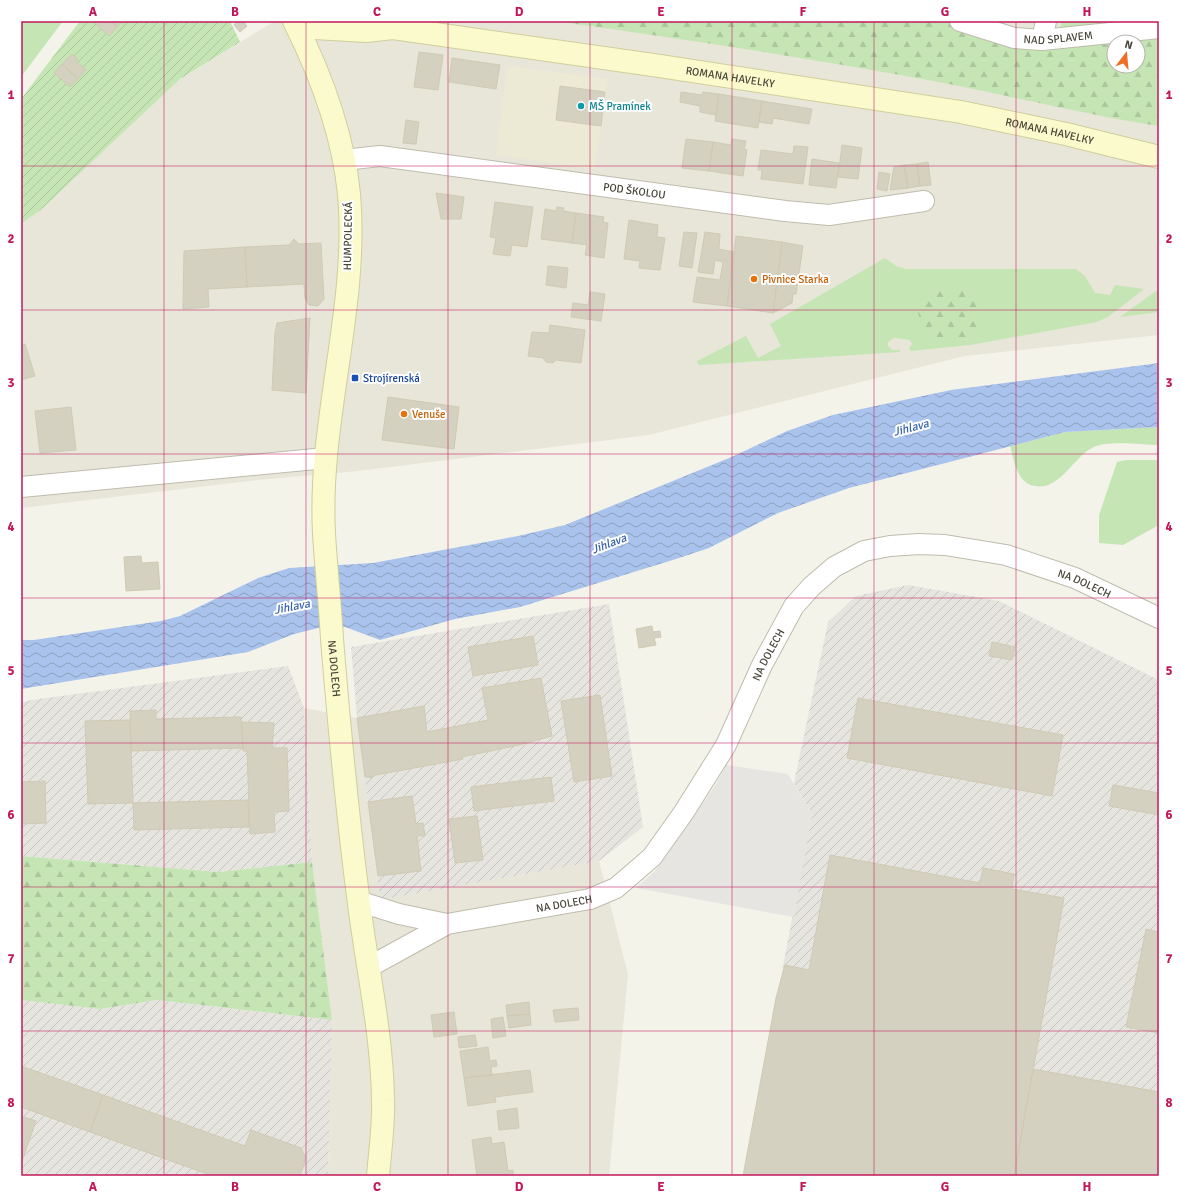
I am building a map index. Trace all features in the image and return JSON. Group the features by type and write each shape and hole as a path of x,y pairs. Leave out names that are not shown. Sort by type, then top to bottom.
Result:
{"main road":[{"name":"ROMANA HAVELKY","path":"296,24 366,31 393,28 654,65 962,112 1066,134 1159,157"},
{"name":"HUMPOLECKÁ","path":"296,24 332,111 344,160 348,193 349,262 326,458"},
{"name":"NA DOLECH","path":"326,458 324,533 345,791 358,901 374,997 383,1100 378,1176"}],"street":[{"name":"NAD SPLAVEM","path":"960,21 1014,38 1044,30 1159,28"},
{"name":"POD ŠKOLOU","path":"344,160 380,156 785,211 829,214 924,201"},
{"path":"21,487 326,458"},
{"name":"NA DOLECH","path":"369,967 447,924 590,899 616,888 652,857 684,812 726,745 762,665 794,606 812,586 834,567 864,551 890,546 919,544 945,545 1006,555 1075,578 1159,618"},
{"name":"NA DOLECH","path":"358,901 399,914 447,924"}],"shaded area":[{"path":"275,21 1159,21 1159,335 965,356 649,435 358,471 259,480 21,508 21,224 43,208 180,79"},
{"path":"508,66 608,79 594,169 496,155"},
{"path":"908,585 999,601 1159,680 1159,1176 743,1176 812,814 794,783 828,622 856,596"},
{"path":"609,604 643,827 599,861 380,900 357,718 351,647"},
{"path":"288,666 304,708 312,862 219,872 21,856 21,703 31,700"},
{"path":"304,708 357,718 380,900 599,861 628,974 609,1176 328,1176 332,1020 312,862"},
{"path":"726,765 788,774 812,814 794,917 636,888 655,871 715,786"},
{"path":"21,1000 100,1009 157,1000 332,1020 328,1176 21,1176"}],"green space":[{"path":"21,21 63,21 21,77"},
{"path":"80,21 230,21 240,42 180,79 43,208 21,224 21,99"},
{"path":"554,21 955,21 1015,45 1066,48 1106,43 1106,74 1146,74 1146,38 1159,36 1159,126 1132,122 944,83 701,42"},
{"path":"1062,21 1158,21 1060,31"},
{"path":"885,258 896,266 905,269 1076,269 1085,276 1095,293 1110,295 1115,285 1144,289 1108,317 1097,322 970,345 910,351 909,348 912,344 910,340 894,338 888,342 888,346 892,350 900,350 900,352 699,365 697,363 697,361 746,336 758,358 781,346 770,324","holes":["981,316 970,339 957,341 944,340 933,335 924,326"]},
{"path":"956,290 969,292 981,299 982,310 978,325 970,339 951,341 937,338 928,332 921,321 918,314 919,302 922,296 931,291"},
{"path":"1156,291 1159,291 1159,312 1120,317"},
{"path":"1159,427 1159,445 1117,443 1094,447 1086,451 1059,478 1052,483 1043,486 1028,484 1020,476 1010,446 1065,432"},
{"path":"1126,460 1159,460 1159,525 1123,545 1099,543 1099,515 1117,462"},
{"path":"21,856 219,872 312,862 332,1020 157,1000 100,1009 21,1000"}],"water":[{"name":"Jihlava","path":"1159,363 1159,427 1065,432 849,488 778,513 709,548 676,559 520,607 455,619 380,640 345,627 318,628 294,634 248,652 21,689 21,640 34,640 161,621 180,616 258,578 289,568 373,563 518,536 565,525 734,456 787,431 833,415 951,390"}],"building":[{"path":"96,21 110,21 117,27 109,36 95,23"},
{"path":"110,21 123,21 117,27"},
{"path":"238,21 243,21 247,26 240,32 234,25"},
{"path":"419,52 443,55 438,90 414,87"},
{"path":"72,54 78,59 76,61 86,70 78,79 62,64"},
{"path":"452,58 500,65 496,89 449,82"},
{"path":"62,64 78,79 70,87 54,73"},
{"name":"MŠ Pramínek","path":"560,86 605,92 601,126 556,120"},
{"path":"681,92 702,95 703,92 719,94 716,115 700,112 700,106 680,102"},
{"path":"719,94 762,101 758,128 715,121"},
{"path":"762,101 812,109 809,124 773,118 772,124 759,122"},
{"path":"406,120 419,122 416,144 403,143"},
{"path":"686,139 713,142 709,171 682,168"},
{"path":"732,139 746,141 744,149 747,150 743,176 709,171 713,142 731,145"},
{"path":"842,145 862,148 858,179 838,177"},
{"path":"794,146 808,147 803,184 761,179 762,170 758,170 761,150 793,154"},
{"path":"812,159 839,163 836,188 809,185"},
{"path":"928,162 931,185 920,186 917,164"},
{"path":"917,164 920,186 908,188 904,165"},
{"path":"904,165 908,188 890,190 894,167"},
{"path":"879,172 890,174 887,191 877,189"},
{"path":"436,193 464,197 461,219 441,219"},
{"path":"495,202 533,207 527,247 512,245 510,256 493,254 496,238 490,237"},
{"path":"557,207 564,208 563,211 576,213 572,243 541,239 545,209 556,211"},
{"path":"576,213 604,217 603,222 608,223 604,258 585,255 587,245 572,243"},
{"path":"629,220 658,225 657,237 665,238 660,270 639,268 640,261 624,259"},
{"path":"684,232 697,233 692,268 679,266"},
{"path":"705,232 720,234 719,249 734,252 727,306 693,302 697,277 720,280 723,262 715,260 713,274 698,272"},
{"name":"Pivnice Starka","path":"736,236 782,242 773,313 727,306"},
{"path":"294,239 299,244 321,243 324,299 318,306 309,305 305,298 304,284 247,287 245,247 289,245"},
{"path":"782,242 803,246 796,294 793,294 792,303 773,313"},
{"path":"245,247 247,287 208,289 209,307 183,309 184,251"},
{"path":"548,266 568,268 566,288 546,285"},
{"path":"590,292 605,294 601,321 571,317 573,303 588,305"},
{"path":"310,318 306,393 272,390 275,333 277,323"},
{"path":"550,325 585,330 581,363 556,360 553,363 546,362 543,358 528,356 532,332 549,333"},
{"path":"25,344 35,376 21,380 21,345"},
{"path":"388,397 459,407 454,449 382,440"},
{"path":"71,407 76,450 40,453 35,411"},
{"path":"141,556 142,563 158,562 160,589 126,591 124,557"},
{"path":"652,626 653,632 660,631 661,637 654,638 656,645 639,648 636,629"},
{"path":"533,636 538,665 473,676 468,647"},
{"path":"992,642 1015,647 1012,660 989,656"},
{"path":"541,678 552,736 519,745 462,757 463,759 376,775 370,778 365,777 357,718 424,706 427,732 488,720 482,688"},
{"path":"600,695 612,776 574,782 561,701"},
{"path":"858,698 1063,735 1052,796 847,758"},
{"path":"156,710 156,719 241,717 243,748 131,751 130,711"},
{"path":"130,720 133,803 88,804 85,721"},
{"path":"242,722 274,723 272,748 287,748 289,811 274,812 275,832 250,834 247,751 243,751"},
{"path":"551,777 554,801 474,811 471,787"},
{"path":"45,781 46,823 21,824 21,782"},
{"path":"1113,785 1159,793 1159,815 1109,806"},
{"path":"412,796 416,824 423,823 425,836 417,836 421,871 378,876 368,802"},
{"path":"248,800 249,827 134,830 133,803"},
{"path":"477,816 483,860 455,863 449,819"},
{"path":"830,855 980,883 983,868 1014,874 1012,889 1064,898 1014,1176 743,1176 776,998 785,965 809,970"},
{"path":"1146,929 1159,932 1159,1033 1126,1027"},
{"path":"529,1002 530,1014 507,1016 506,1005"},
{"path":"578,1008 579,1020 555,1022 553,1010"},
{"path":"454,1012 457,1034 434,1037 431,1015"},
{"path":"530,1014 531,1025 509,1028 507,1016"},
{"path":"503,1017 506,1036 493,1038 491,1019"},
{"path":"475,1035 477,1046 459,1048 458,1037"},
{"path":"488,1047 490,1061 496,1060 497,1066 491,1067 492,1075 464,1078 460,1051"},
{"path":"21,1066 103,1095 90,1132 21,1107"},
{"path":"1033,1069 1159,1092 1159,1176 1014,1176"},
{"path":"530,1070 533,1092 495,1097 496,1102 468,1106 464,1078"},
{"path":"103,1095 245,1146 251,1130 301,1148 306,1158 300,1176 213,1176 90,1132"},
{"path":"517,1108 519,1128 499,1130 497,1111"},
{"path":"21,1116 36,1121 22,1161 21,1161"},
{"path":"491,1137 492,1144 504,1142 508,1171 513,1170 513,1176 477,1176 472,1140"}],"place":[{"name":"MŠ Pramínek","path":"581,106"},
{"name":"Pivnice Starka","path":"754,279"},
{"name":"Strojírenská","path":"355,378"},
{"name":"Venuše","path":"404,414"}]}
